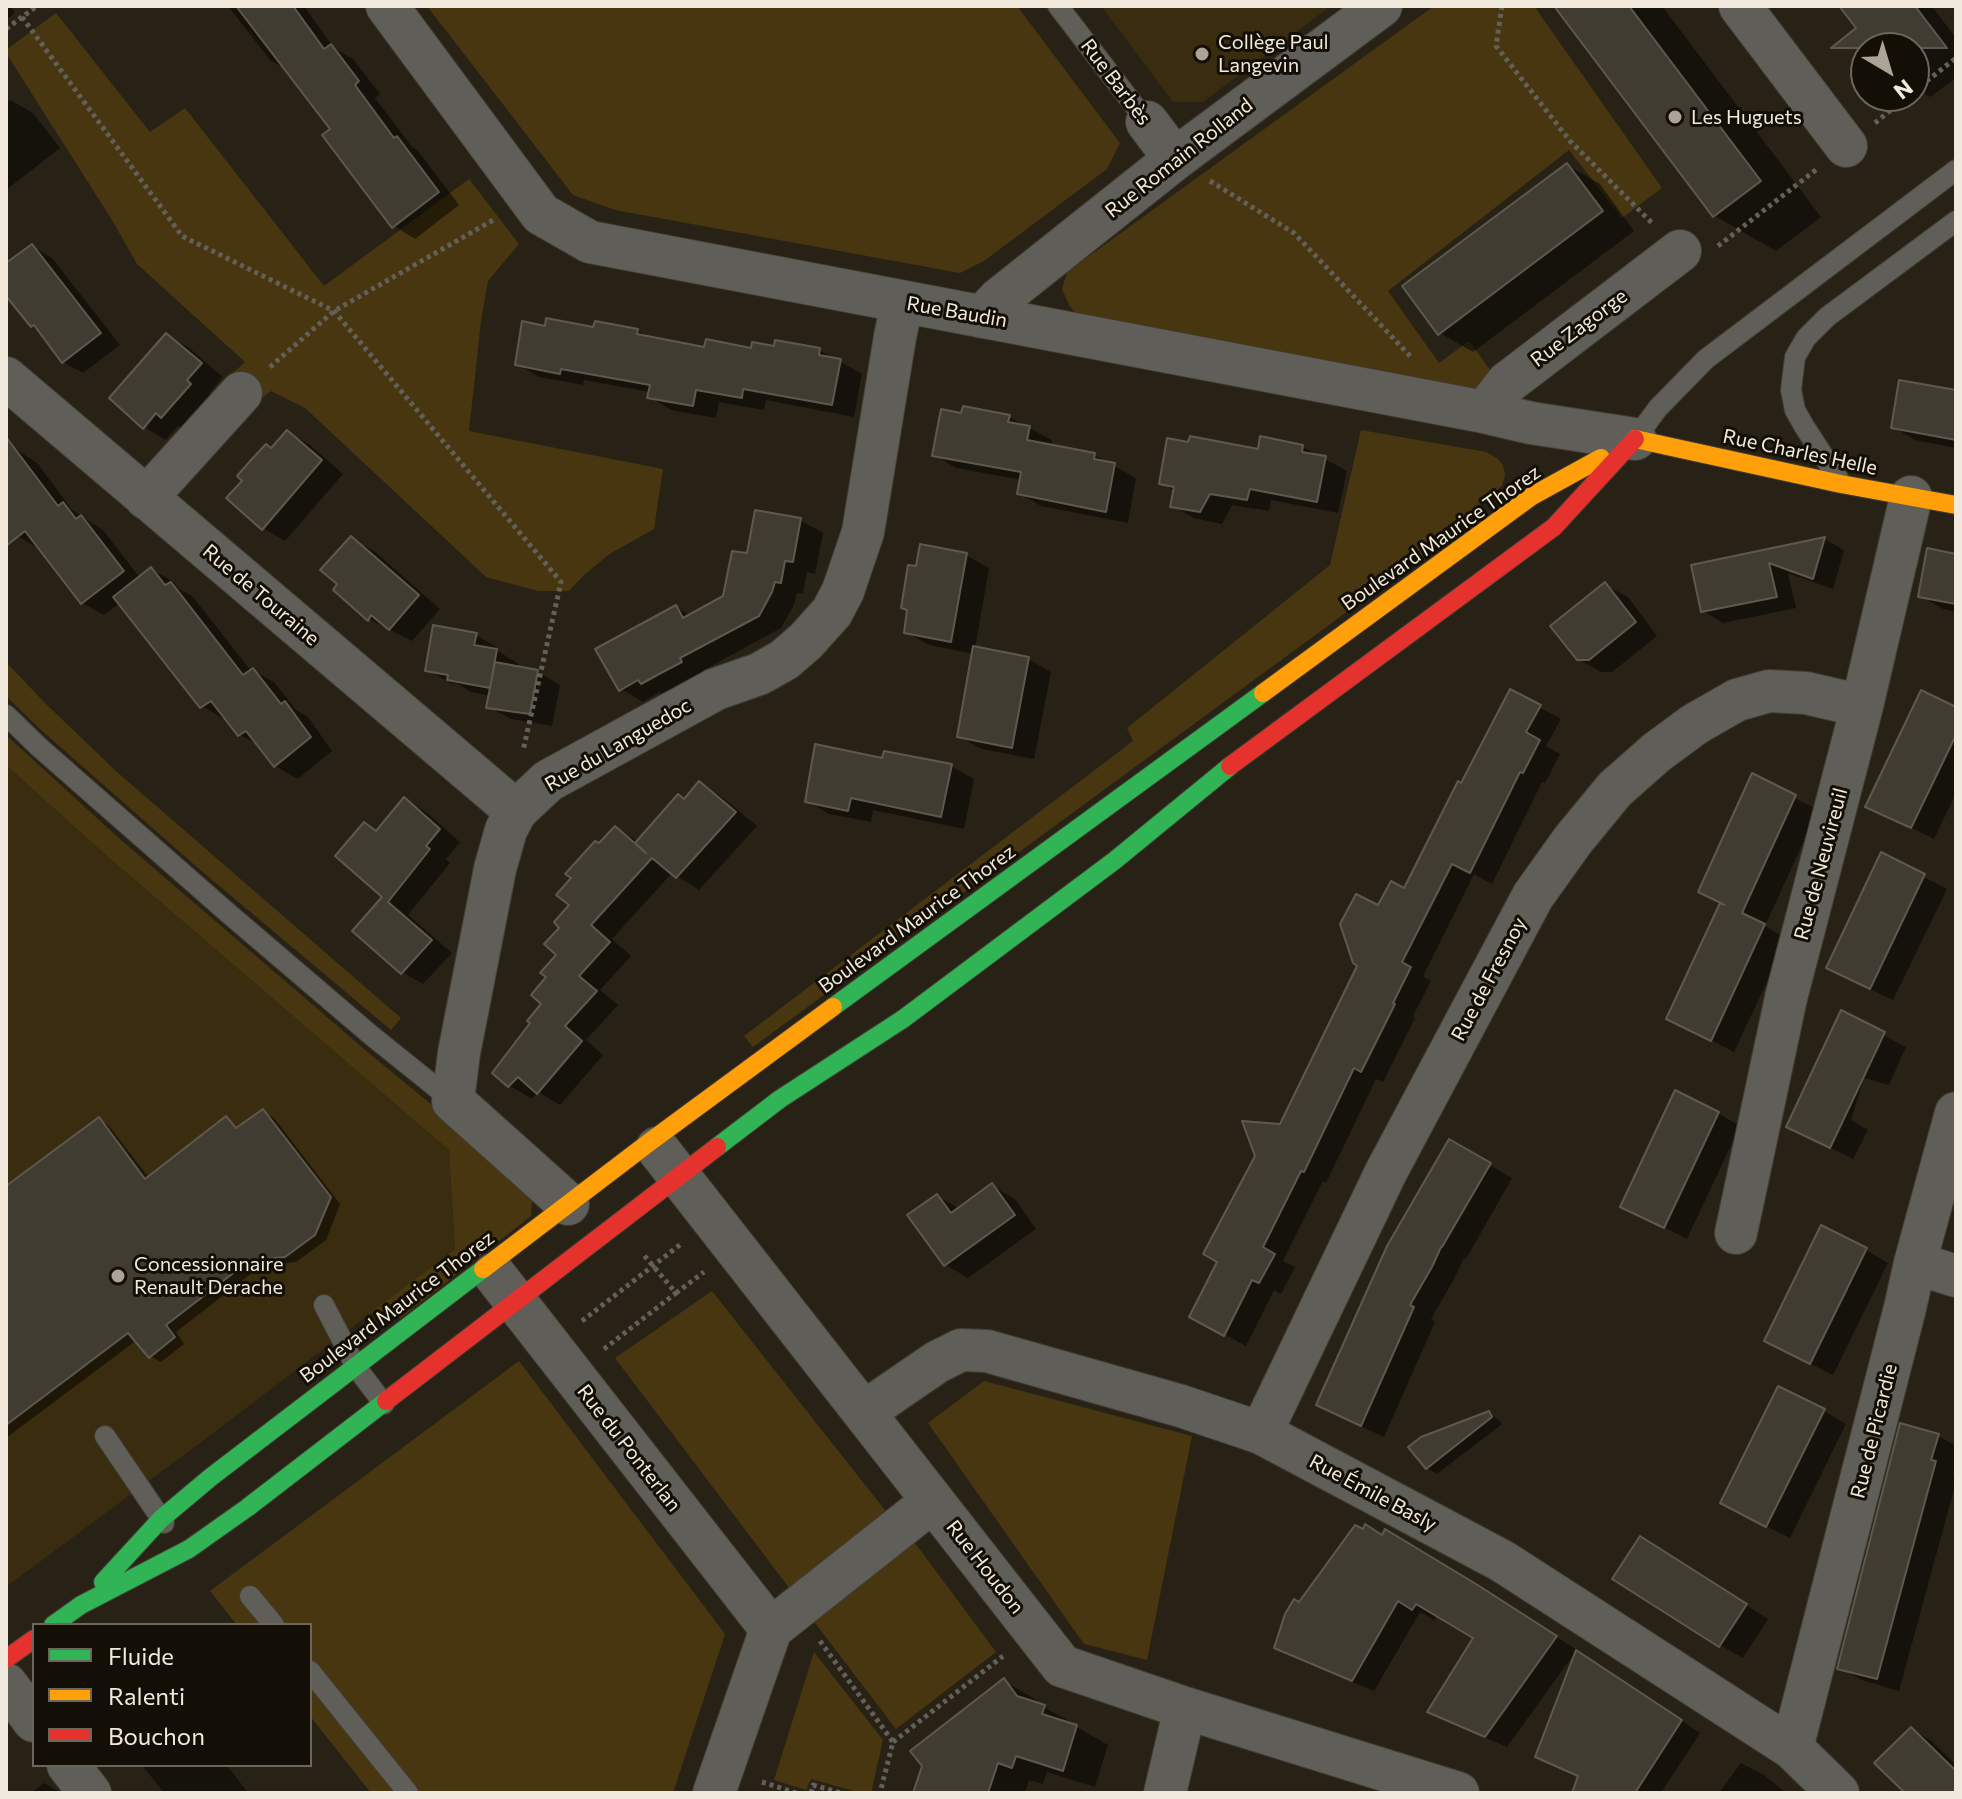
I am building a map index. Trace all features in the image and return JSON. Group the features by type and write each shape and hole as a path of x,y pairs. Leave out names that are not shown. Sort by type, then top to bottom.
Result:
{"street":[{"name":"Rue Baudin","path":"387,6 541,214 590,242 1531,423 1635,439"},
{"name":"Rue Romain Rolland","path":"982,317 999,299 1175,159 1381,6"},
{"path":"1740,6 1846,146"},
{"name":"Rue Barbès","path":"1147,122 1175,159"},
{"name":"Rue Zagorge","path":"1484,412 1507,383 1680,251"},
{"name":"Rue du Languedoc","path":"453,1101 459,1053 495,869 506,830 516,811 548,781 716,689 759,674 784,660 832,612 843,591 863,532 902,303"},
{"name":"Rue de Touraine","path":"6,378 516,811"},
{"path":"146,498 241,393"},
{"name":"Rue Charles Helle","path":"1635,439 1841,484 1956,505"},
{"name":"Boulevard Maurice Thorez","path":"81,1605 161,1519 211,1477 651,1141 1532,496 1635,439"},
{"name":"Boulevard Maurice Thorez","path":"56,1623 81,1605 189,1549 247,1508 780,1099 903,1019 1114,861 1215,777 1554,527 1635,439"},
{"name":"Rue de Neuvireuil","path":"1736,1233 1786,998 1862,706 1911,497"},
{"name":"Rue de Fresnoy","path":"1261,1433 1386,1172 1533,896 1615,789 1695,724 1737,700 1769,691 1806,693 1862,706"},
{"path":"453,1101 568,1204"},
{"name":"Rue de Picardie","path":"1792,1748 1956,1113"},
{"name":"Rue Houdon","path":"651,1141 1062,1666 1185,1708 1458,1793"},
{"path":"1915,1263 1956,1276"},
{"name":"Rue du Ponterlan","path":"488,1265 771,1629"},
{"name":"Rue Émile Basly","path":"864,1412 937,1362 961,1350 987,1351 1181,1406 1261,1433 1502,1561 1792,1748 1838,1793"},
{"path":"714,1793 771,1629 933,1501"},
{"path":"6,1659 32,1640"},
{"path":"6,1684 32,1718"},
{"path":"1165,1793 1185,1708"},
{"path":"70,1767 90,1793"}],"lane":[{"name":"Rue Barbès","path":"1058,6 1147,122"},
{"path":"1635,439 1658,408 1706,359 1956,170"},
{"path":"1841,484 1795,410 1791,390 1795,357 1806,338 1827,317 1956,221"},
{"path":"6,715 264,944 453,1101"},
{"path":"324,1305 356,1367 384,1404"},
{"path":"105,1436 161,1519 189,1549"},
{"path":"250,1596 272,1623"},
{"path":"312,1673 408,1793"}],"path":[{"path":"6,29 37,6"},
{"path":"1502,6 1496,46 1570,141 1680,251 1719,246 1846,146"},
{"path":"22,17 182,236 334,311 561,582 523,751"},
{"path":"1930,78 1956,58"},
{"path":"1175,159 1294,233 1415,361"},
{"path":"241,393 334,311 531,199"},
{"path":"550,1347 712,1219"},
{"path":"762,1782 796,1793"},
{"path":"811,1793 813,1785 841,1793"}],"shaded area":[{"path":"427,6 1017,6 1120,143 1107,169 984,261 960,273 615,210 573,195"},
{"name":"Collège Paul Langevin","path":"1101,6 1331,6 1203,102 1173,102"},
{"path":"1434,6 1534,6 1662,188 1622,218 1569,150 1388,291 1439,363 1469,341 1494,375 1476,390 1081,320 1062,289 1067,272"},
{"path":"56,13 150,132 185,108 324,286 469,179 519,244 488,281 469,431 663,469 654,529 608,555 569,591 538,591 486,577 305,408 271,391 253,405 224,381 245,362 137,264 6,53"},
{"path":"1361,430 1486,452 1503,465 1505,475 1502,486 1456,524 1460,529 753,1047 744,1036 1133,741 1127,728 1330,565"},
{"path":"6,662 117,772 401,1018 391,1030 198,868 40,729 6,696"},
{"path":"6,735 121,840 370,1054 533,1188 531,1216 401,1318 370,1313 455,1249 449,1150 108,857 6,765"},
{"path":"6,765 108,857 449,1150 455,1249 6,1587"},
{"path":"712,1291 892,1519 793,1593 615,1358"},
{"path":"519,1361 725,1634 673,1793 371,1793 312,1719 312,1623 235,1623 210,1591"},
{"path":"984,1381 1192,1436 1147,1660 1084,1644 928,1423"},
{"path":"915,1543 996,1652 896,1729 812,1619"},
{"path":"814,1652 883,1740 871,1793 811,1779 806,1790 774,1780"}],"building":[{"path":"236,6 293,6 324,49 331,44 359,81 355,85 439,192 392,228 322,135 330,129"},
{"name":"Les Huguets","path":"1554,6 1629,6 1761,181 1713,217"},
{"path":"1839,6 1915,6 1947,48 1930,48 1930,32 1851,32 1856,28"},
{"path":"1850,33 1850,48 1831,48"},
{"path":"1567,163 1603,211 1438,335 1402,286"},
{"path":"32,244 101,333 62,363 34,325 31,327 6,296 6,263"},
{"path":"546,318 593,327 595,321 638,329 637,334 704,347 706,339 751,348 752,342 774,346 775,340 820,348 819,355 841,359 832,405 743,389 742,398 696,390 693,406 647,398 650,385 561,369 560,374 515,365 522,321 545,326"},
{"path":"166,333 202,363 187,380 191,384 161,418 156,413 143,429 109,398"},
{"path":"1899,380 1956,390 1956,440 1891,428"},
{"path":"963,406 1010,415 1008,422 1030,426 1027,440 1095,453 1094,459 1115,463 1106,512 1017,494 1021,472 932,456 941,409 961,413"},
{"path":"287,430 322,460 262,530 226,498 242,481 237,476 251,460 266,444 271,448"},
{"path":"1190,436 1258,449 1260,436 1303,445 1302,452 1326,456 1317,502 1250,489 1247,500 1210,494 1200,512 1170,507 1174,487 1159,484 1167,438 1188,442"},
{"path":"6,437 58,506 63,502 76,519 81,515 124,571 81,604 25,531 6,546"},
{"path":"755,510 801,518 793,562 785,561 781,583 775,582 759,616 680,658 682,662 641,684 638,680 619,691 595,649 676,605 683,618 723,596 732,551 747,553"},
{"path":"351,536 419,595 389,630 371,615 368,621 333,590 337,584 320,570"},
{"path":"1825,537 1813,579 1769,563 1777,597 1701,612 1691,565"},
{"path":"920,544 967,553 951,642 904,633 907,610 901,608 908,565 916,566"},
{"path":"1927,548 1956,554 1956,604 1918,597"},
{"path":"151,567 165,585 171,582 243,675 253,668 281,704 285,701 311,737 274,767 246,731 238,736 211,701 200,708 113,597"},
{"path":"1605,582 1636,622 1589,660 1577,660 1550,626"},
{"path":"433,625 477,633 474,645 497,649 490,688 447,680 448,675 425,671"},
{"path":"973,646 1029,657 1012,748 957,737"},
{"path":"495,662 538,670 530,714 486,708"},
{"path":"1510,689 1541,705 1526,732 1540,740 1523,773 1520,772 1470,873 1452,864 1402,962 1411,967 1395,1004 1361,1072 1354,1068 1304,1172 1301,1171 1263,1247 1275,1254 1259,1283 1252,1280 1224,1336 1189,1317 1217,1262 1203,1254 1255,1156 1242,1121 1280,1124 1357,966 1353,963 1340,924 1356,894 1378,905 1391,881 1404,888 1458,781 1461,783"},
{"path":"1921,690 1956,707 1956,735 1911,828 1865,807"},
{"path":"815,744 882,758 884,751 952,764 941,817 851,798 848,811 805,802"},
{"path":"1752,773 1796,795 1742,913 1765,924 1711,1041 1666,1019 1720,903 1725,905 1698,892"},
{"path":"699,781 736,812 676,878 652,858 591,925 610,942 579,976 597,991 565,1026 582,1041 537,1094 518,1077 508,1087 492,1073 541,1004 531,995 546,977 540,973 556,955 544,944 559,928 554,922 569,905 556,895 571,878 565,874 595,841 599,843 615,826 646,853 635,843 678,794 684,799"},
{"path":"404,797 440,829 426,846 430,849 388,902 432,940 401,974 352,931 382,897 335,856 364,822 376,831"},
{"path":"1881,852 1925,874 1870,989 1826,968"},
{"path":"1841,1010 1885,1032 1830,1148 1786,1127"},
{"path":"1675,1090 1719,1112 1664,1228 1620,1207"},
{"name":"Concessionnaire Renault Derache","path":"263,1109 331,1197 315,1235 285,1257 249,1261 166,1325 175,1337 149,1358 128,1333 6,1425 6,1186 99,1117 145,1179 226,1116 236,1128"},
{"path":"1449,1139 1491,1163 1410,1305 1414,1307 1361,1426 1316,1405 1387,1246"},
{"path":"992,1183 1015,1215 944,1266 907,1215 937,1194 951,1213"},
{"path":"1821,1225 1867,1248 1810,1364 1764,1341"},
{"path":"1778,1386 1825,1409 1766,1527 1720,1503"},
{"path":"1489,1411 1492,1417 1426,1469 1408,1447 1421,1437"},
{"path":"1900,1423 1939,1434 1931,1460 1936,1461 1877,1679 1837,1669"},
{"path":"1365,1524 1382,1535 1385,1529 1557,1636 1485,1737 1427,1712 1473,1638 1416,1604 1412,1610 1398,1601 1352,1681 1274,1648 1285,1614 1294,1599 1299,1602 1355,1525 1363,1529"},
{"path":"1640,1536 1747,1604 1719,1647 1612,1579"},
{"path":"1576,1650 1682,1720 1635,1793 1572,1793 1578,1776 1535,1757"},
{"path":"1004,1678 1017,1696 1045,1705 1042,1714 1077,1725 1063,1771 1016,1756 1012,1768 998,1763 988,1793 913,1793 922,1766 910,1751"},
{"path":"1911,1727 1956,1771 1956,1793 1905,1793 1874,1763"}],"traffic: fast":[{"path":"833,1007 1263,693"},
{"path":"717,1147 780,1099 903,1019 1114,861 1230,766"},
{"path":"103,1582 161,1519 211,1477 483,1269"},
{"path":"56,1623 81,1605 189,1549 386,1401"}],"traffic: slow":[{"path":"1635,439 1841,484 1956,505"},
{"path":"1263,693 1532,496 1601,458"},
{"path":"483,1269 833,1007"}],"traffic: jam":[{"path":"1230,766 1554,527 1635,439"},
{"path":"386,1401 717,1147"},
{"path":"6,1659 32,1640"}],"place":[{"name":"Collège Paul Langevin","path":"1202,54"},
{"name":"Les Huguets","path":"1675,117"},
{"name":"Concessionnaire Renault Derache","path":"118,1276"}]}
